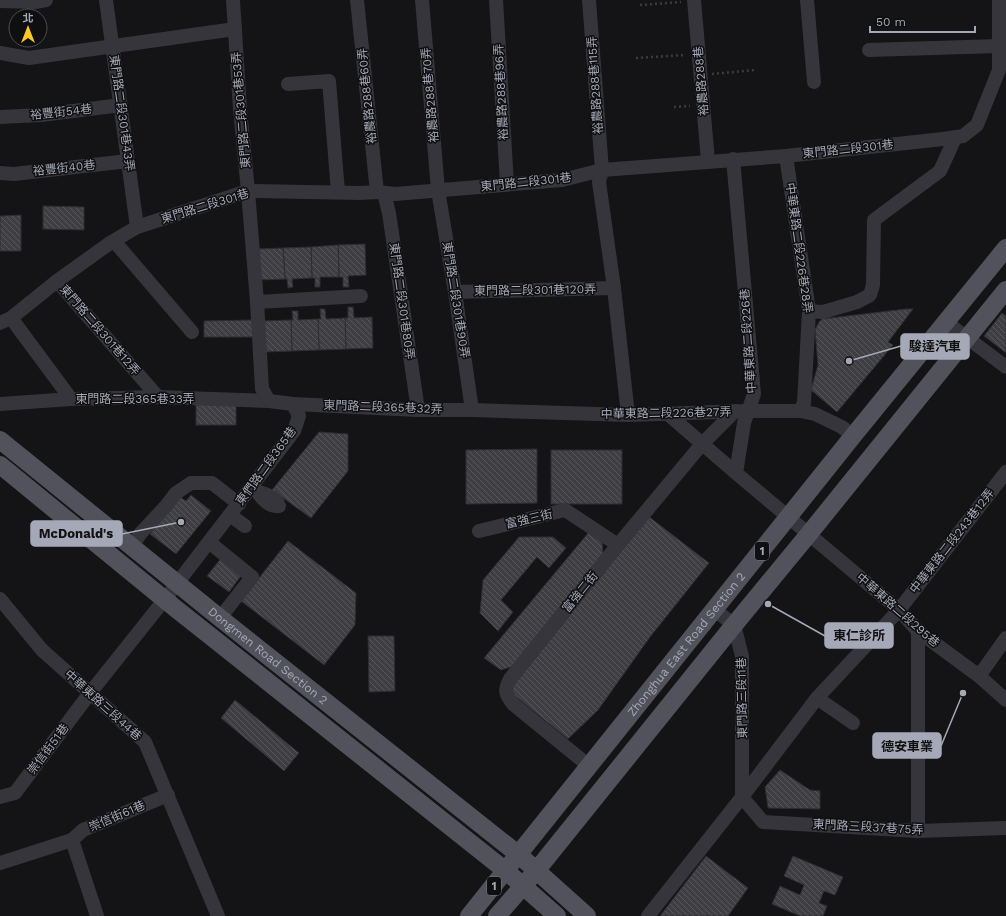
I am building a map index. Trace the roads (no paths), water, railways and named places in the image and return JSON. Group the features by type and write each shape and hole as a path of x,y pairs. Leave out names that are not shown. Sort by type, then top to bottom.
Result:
{"main road":[{"name":"Zhonghua East Road Section 2","path":"519,855 853,436 1006,248"},
{"name":"Zhonghua East Road Section 2","path":"522,886 536,871 734,625 968,339 1006,290"},
{"name":"Dongmen Road Section 2","path":"0,440 220,618 519,855 587,916"},
{"name":"Dongmen Road Section 2","path":"0,465 165,599 506,871 549,913"},
{"name":"1","path":"469,916 519,855"},
{"name":"1","path":"497,916 522,886"}],"street":[{"path":"0,1 35,2 46,0"},
{"name":"東門路二段301巷43弄","path":"106,0 137,227"},
{"name":"東門路二段301巷53弄","path":"233,0 240,109 248,191"},
{"name":"裕農路288巷60弄","path":"357,0 381,192"},
{"name":"裕農路288巷70弄","path":"422,0 438,190"},
{"name":"裕農路288巷96弄","path":"496,0 507,184"},
{"name":"裕農路288巷115弄","path":"589,0 602,170"},
{"name":"裕農路288巷","path":"694,0 708,161"},
{"path":"807,0 814,82"},
{"name":"東門路二段301巷","path":"5,321 57,281 114,241 137,227 248,191 381,192 395,194 562,180 602,170 786,156 963,136 977,125 999,70 999,0"},
{"path":"0,53 29,58 235,29"},
{"path":"869,50 999,46"},
{"path":"288,84 329,81 338,192"},
{"name":"裕豐街54巷","path":"0,117 41,115 121,105"},
{"path":"809,311 823,312 857,302 870,295 873,285 874,220 940,171 955,138"},
{"name":"中華東路二段226巷28弄","path":"786,156 809,311 804,403 800,411"},
{"name":"中華東路二段226巷","path":"732,159 754,394 741,411 744,423 736,473"},
{"name":"裕豐街40巷","path":"0,173 14,174 128,161"},
{"name":"東門路二段301巷120弄","path":"602,170 599,182 614,288 628,415"},
{"name":"東門路二段301巷90弄","path":"438,190 455,292 472,410"},
{"path":"248,191 262,389 269,401 293,404"},
{"name":"東門路二段301巷80弄","path":"381,192 389,213 418,410"},
{"path":"114,241 192,332"},
{"name":"東門路二段301巷12弄","path":"57,281 158,397"},
{"name":"東門路二段301巷120弄","path":"455,292 614,288"},
{"path":"257,302 361,296"},
{"path":"5,321 70,399"},
{"path":"946,322 1006,367"},
{"name":"東門路二段365巷33弄","path":"0,404 70,399 158,397 269,401"},
{"name":"東門路二段365巷32弄","path":"293,404 418,410 472,410"},
{"name":"東們路二段365巷","path":"165,599 235,509 255,489 294,431 299,416 293,404"},
{"name":"中華東路二段226巷27弄","path":"472,410 628,415 669,415 741,411 800,411 815,414 842,427 853,436"},
{"name":"富強二街","path":"590,766 513,704 507,696 506,687 510,679 618,545 702,444 741,411"},
{"path":"669,415 789,517 808,535"},
{"name":"中華東路二段243巷12弄","path":"899,610 1006,472"},
{"path":"132,546 140,534 176,493 191,483 212,484 235,509 245,526"},
{"name":"富強三街","path":"478,531 564,510 618,545"},
{"name":"中華東路二段295巷","path":"808,535 899,610 918,631 979,676 1006,700"},
{"path":"209,542 252,577 220,618"},
{"name":"中華東路三段44巷","path":"0,599 42,650 145,742 218,916"},
{"name":"崇信街51巷","path":"0,797 15,793 90,693 165,599"},
{"path":"715,610 734,625"},
{"path":"648,916 742,797 817,698 899,610"},
{"name":"東門路三段11巷","path":"734,625 742,656 742,797"},
{"path":"918,631 918,831"},
{"path":"979,676 1006,638"},
{"path":"817,698 853,723"},
{"name":"崇信街61巷","path":"0,863 72,840 83,830 168,794"},
{"name":"東門路三段37巷75弄","path":"742,797 764,822 918,831 1006,828"},
{"path":"72,840 97,916"},
{"path":"536,871 549,913"}],"place":[{"name":"駿達汽車","path":"849,361"},
{"name":"McDonald's","path":"181,522"},
{"name":"東仁診所","path":"768,604"},
{"name":"德安車業","path":"963,693"}]}
